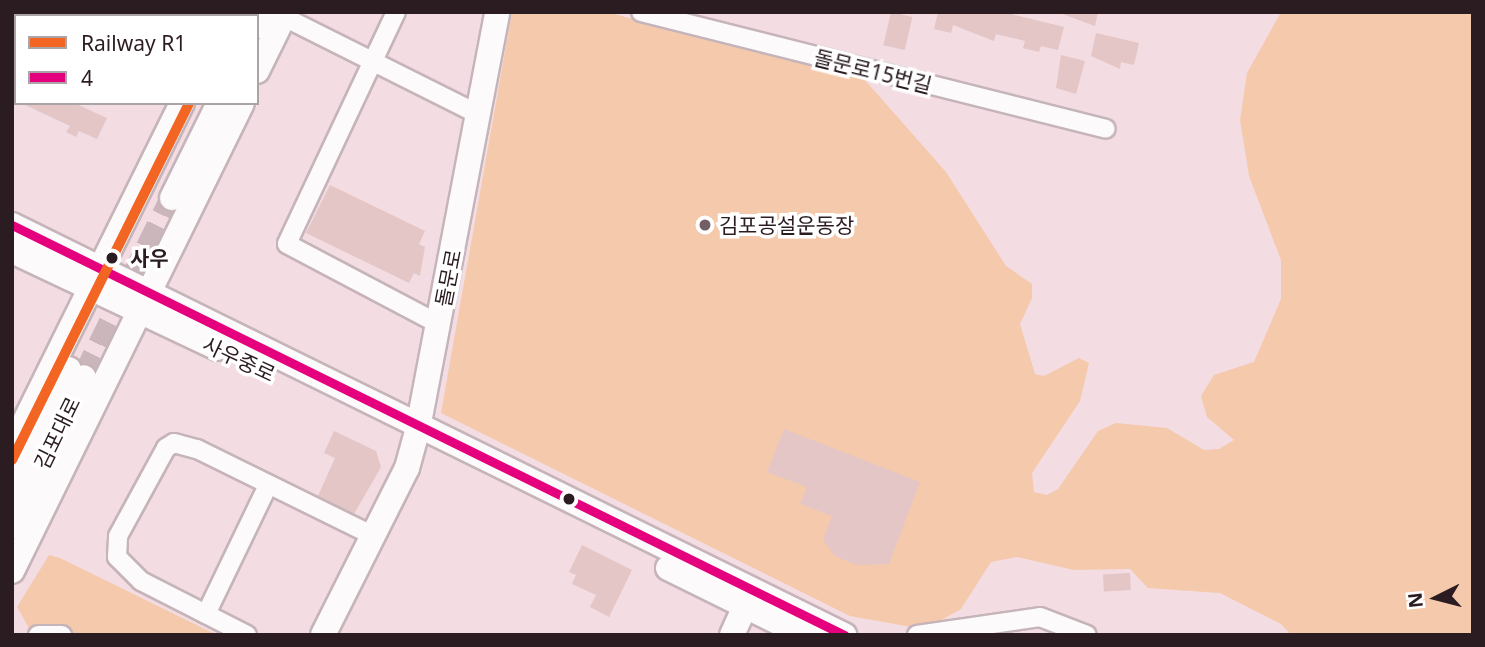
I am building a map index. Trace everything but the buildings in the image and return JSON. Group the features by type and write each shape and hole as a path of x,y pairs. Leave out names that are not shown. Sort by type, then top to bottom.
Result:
{"street":[{"path":"396,12 287,244 439,324"},
{"name":"돌문로","path":"323,635 374,536 416,435 497,12"},
{"name":"돌문로15번길","path":"641,12 1106,129"},
{"path":"278,14 478,114"},
{"path":"259,25 278,14"},
{"path":"259,66 278,14"},
{"path":"12,447 79,369 143,305 182,105"},
{"path":"163,200 199,105"},
{"path":"163,200 218,105"},
{"path":"12,571 79,369 95,276 163,200 240,105"},
{"name":"사우중로","path":"12,225 143,305 749,598 844,635"},
{"name":"사우중로","path":"12,251 95,276"},
{"name":"김포대로","path":"12,485 79,369"},
{"name":"김포대로","path":"12,527 79,369"},
{"path":"247,635 130,574 117,557 118,536 160,454 174,443 374,536"},
{"path":"206,614 268,485"},
{"path":"732,635 749,598"},
{"name":"사우중로","path":"749,598 804,635"},
{"path":"917,635 1040,617 1087,635"},
{"path":"38,635 62,635"}],"shaded area":[{"path":"512,12 606,12 864,79 946,172 1006,266 1032,284 1032,298 1020,324 1035,374 1044,376 1079,358 1089,363 1080,401 1032,473 1034,492 1047,495 1058,489 1098,431 1116,423 1167,428 1204,450 1219,449 1234,440 1207,417 1201,396 1214,375 1254,362 1281,299 1281,260 1249,176 1240,120 1247,73 1281,12 1473,12 1473,635 1291,635 1281,624 1220,593 1148,588 1130,569 1074,570 1017,557 991,562 961,609 936,623 917,628 850,616 441,413"},
{"path":"49,555 217,635 72,635 51,625 33,635 17,607"}],"tunnel":[{"path":"84,377 172,198"}],"rail line":[{"name":"R1","path":"12,460 188,105"}],"transit line":[{"name":"4","path":"12,225 844,635"}],"place":[{"name":"김포공설운동장","path":"705,225"},
{"name":"사우","path":"112,258"}]}
